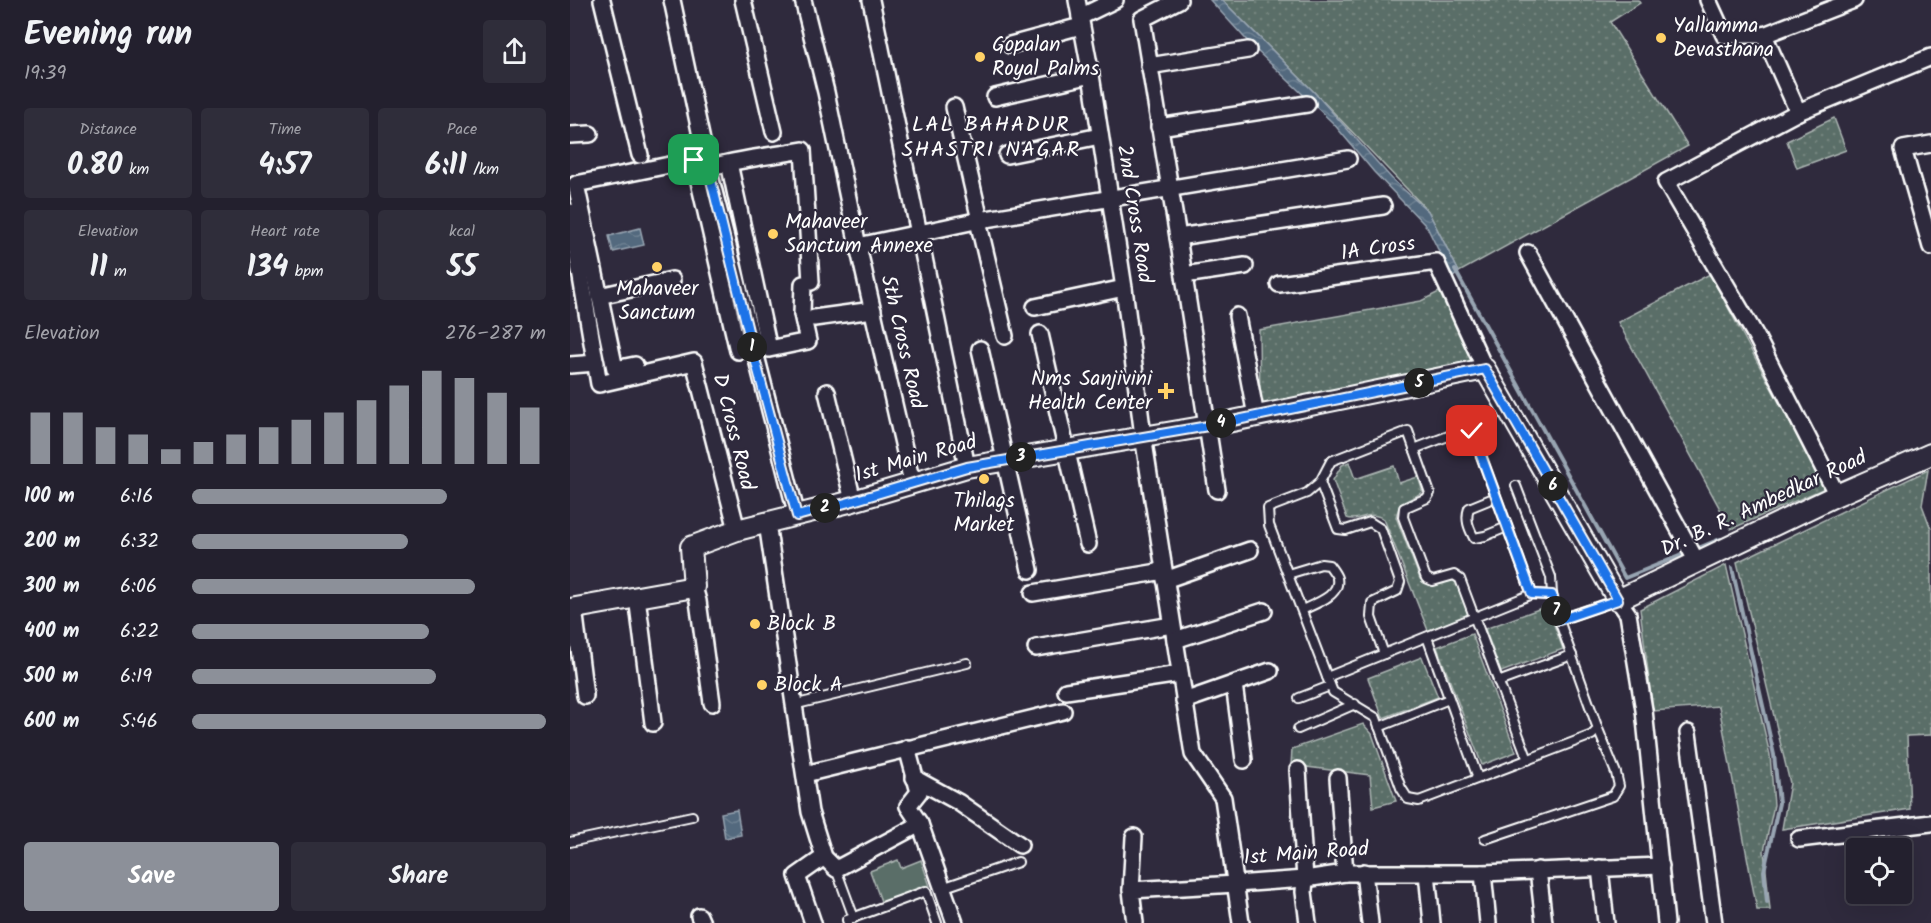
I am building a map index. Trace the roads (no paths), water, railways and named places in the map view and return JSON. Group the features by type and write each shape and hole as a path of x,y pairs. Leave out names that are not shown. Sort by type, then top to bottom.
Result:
{"street":[{"path":"602,0 640,155"},
{"path":"672,0 738,351"},
{"path":"743,0 774,132"},
{"name":"5th Cross Road","path":"803,0 826,92 858,246 912,483"},
{"path":"871,0 967,467"},
{"name":"2nd Cross Road","path":"1077,0 1092,75 1124,288 1143,436"},
{"path":"1010,45 1080,22 1115,0"},
{"path":"1179,0 1142,19 1208,426 1216,490"},
{"path":"1708,0 1724,35 1764,34 1854,0"},
{"path":"1764,34 1797,112"},
{"path":"1149,66 1248,50"},
{"path":"1837,495 1756,336 1666,182 1797,112 1931,57"},
{"path":"995,97 1092,75"},
{"path":"1159,127 1307,104"},
{"path":"954,106 1005,336"},
{"path":"570,135 590,134"},
{"path":"1007,155 1100,136"},
{"path":"1930,243 1903,149 1931,144"},
{"path":"694,362 691,353 615,369 585,294 576,184 703,164 729,163 803,150 811,282 803,284 802,314 808,341 769,349 729,163"},
{"path":"858,246 979,220 1348,159"},
{"path":"703,164 797,516"},
{"path":"1178,237 1383,206"},
{"name":"D Cross Road","path":"570,212 573,246 585,294 599,384 694,362 737,530"},
{"path":"1528,253 1697,562"},
{"name":"1A Cross","path":"1279,284 1436,262 1485,369"},
{"path":"1184,275 1245,266"},
{"path":"585,294 672,280"},
{"path":"1035,307 1124,288"},
{"path":"814,318 873,310"},
{"path":"1237,316 1256,416"},
{"path":"1040,334 1088,544"},
{"path":"980,349 1030,570"},
{"path":"570,365 597,363"},
{"path":"1485,369 1628,614 1644,710 1666,923"},
{"name":"1st Main Road","path":"694,587 692,547 737,530 853,501 967,467 1208,426 1485,369"},
{"path":"827,392 853,501"},
{"name":"1st Main Road","path":"1143,436 1193,754 1223,798 1236,884 1364,872 1483,873 1660,866"},
{"name":"Dr. B. R. Ambedkar Road","path":"1618,600 1837,495 1931,454"},
{"path":"767,523 810,812 824,857 836,869 920,824"},
{"path":"1033,593 1165,575 1250,550"},
{"path":"585,696 572,609 694,587 698,601 712,703"},
{"path":"637,597 653,723"},
{"path":"1036,648 1174,632 1264,611"},
{"path":"1184,702 1270,671"},
{"path":"1066,691 1180,674"},
{"path":"1234,684 1244,760"},
{"path":"806,774 1063,711"},
{"path":"1688,733 1714,923"},
{"path":"907,748 919,792 908,806 920,824 955,923"},
{"path":"1298,770 1304,892 1308,923"},
{"path":"914,778 958,802 1020,845"},
{"path":"1338,778 1345,873"},
{"path":"1799,839 1931,823"},
{"path":"1134,837 1131,890 1135,923"},
{"path":"813,923 796,876 824,857"},
{"path":"1600,868 1606,923"},
{"path":"1538,870 1544,923"},
{"path":"1364,872 1370,923"},
{"path":"1427,873 1432,923"},
{"path":"1483,873 1488,923"},
{"path":"1131,890 1236,884 1240,923"}],"lane":[{"path":"1414,449 1464,430 1472,431 1532,594"},
{"path":"1528,760 1461,579 1454,575 1432,581 1426,578 1403,517 1404,508 1427,498 1430,493 1408,431 1331,461 1320,482 1306,493 1268,508 1269,525 1330,686 1333,692 1376,718 1401,788 1408,799 1419,801 1528,760 1592,735 1599,729"},
{"path":"1320,482 1338,529 1346,530 1370,522 1381,529 1400,582 1397,591 1372,603 1371,617 1384,654"},
{"path":"1485,839 1613,796 1619,786 1559,620 1552,595 1551,577 1516,486"},
{"path":"1496,496 1469,508 1467,516 1469,529 1474,538 1507,527"},
{"path":"1288,574 1321,564 1329,565 1337,578 1335,591 1302,610"},
{"path":"1327,677 1532,594 1552,595"},
{"path":"1559,620 1618,600"},
{"path":"1427,637 1478,778"},
{"path":"1498,682 1572,655"},
{"path":"793,706 967,663"},
{"path":"1299,698 1330,686"},
{"path":"1379,727 1449,699"},
{"path":"1298,729 1355,704"},
{"path":"570,842 692,816"},
{"path":"942,888 1018,862"},
{"path":"836,869 851,920 926,891 937,923"}],"water":[{"path":"1210,0 1222,0 1314,92 1394,181 1428,211 1459,272 1452,278 1427,227 1374,172 1333,123 1253,47"},
{"path":"640,228 644,245 613,252 609,236"},
{"path":"737,810 741,835 725,838 721,813"}],"waterway":[{"path":"1455,270 1625,578 1689,552"},
{"path":"1696,549 1720,539 1721,545"},
{"path":"1732,568 1774,755 1779,803 1764,871 1767,902"}],"place":[{"name":"Yallamma Devasthana","path":"1661,38"},
{"name":"Gopalan Royal Palms","path":"980,57"},
{"name":"Mahaveer Sanctum Annexe","path":"773,234"},
{"name":"Mahaveer Sanctum","path":"657,267"},
{"name":"Nms Sanjivini Health Center","path":"1166,391"},
{"name":"Thilags Market","path":"984,479"},
{"name":"Block B","path":"755,624"},
{"name":"Block A","path":"762,685"}],"district":[{"name":"LAL BAHADUR SHASTRI NAGAR","path":"991,138"}]}
